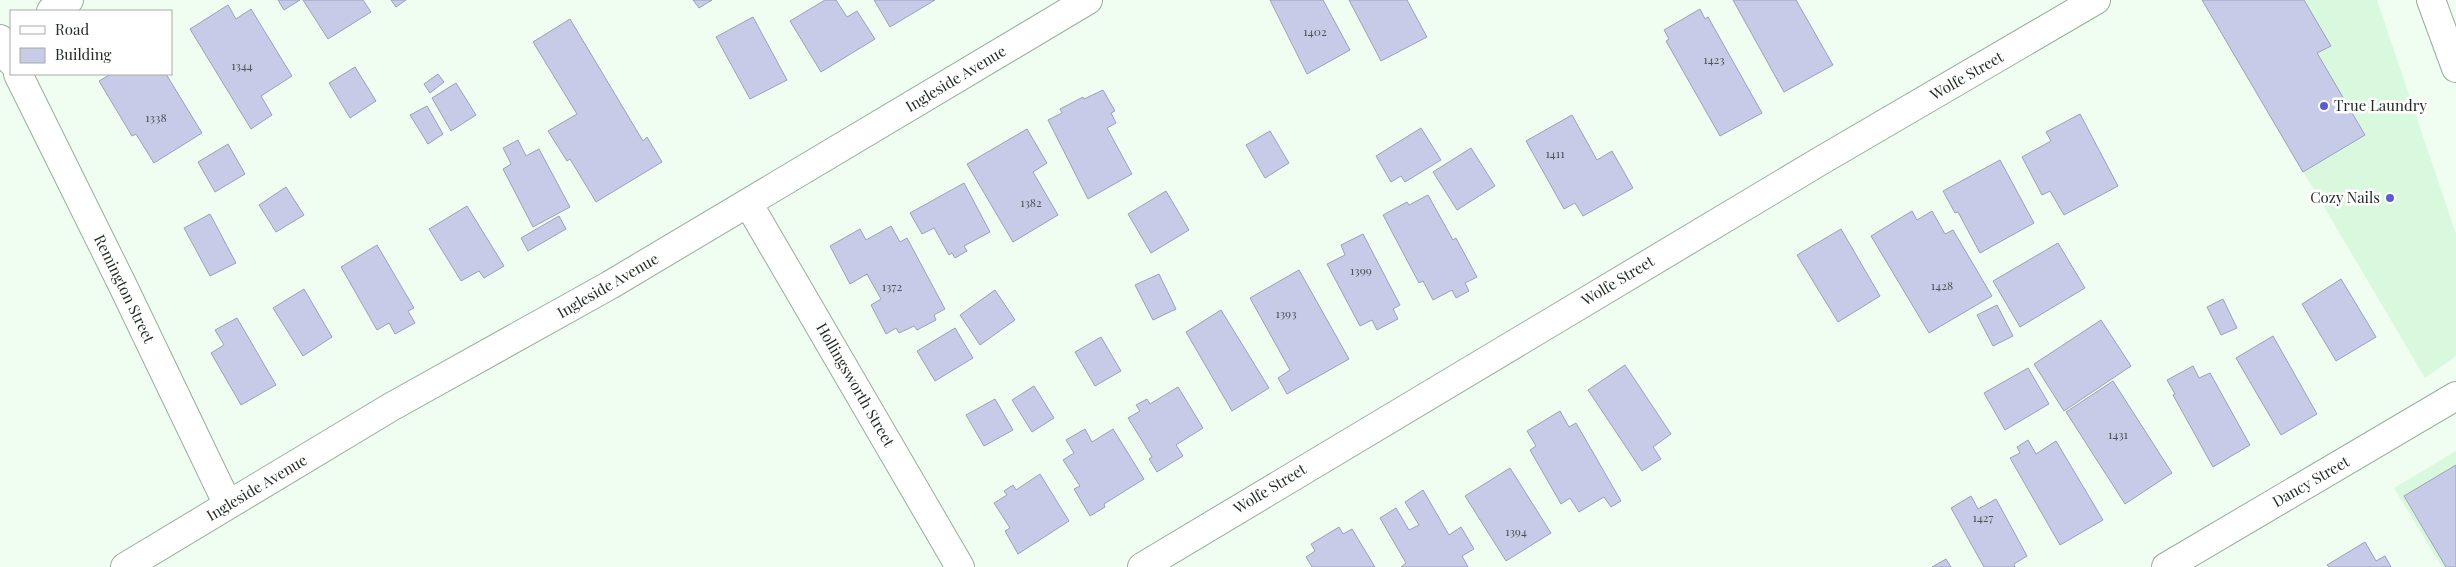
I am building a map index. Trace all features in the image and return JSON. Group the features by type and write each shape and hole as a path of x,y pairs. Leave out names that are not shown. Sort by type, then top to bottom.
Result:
{"street":[{"path":"53,10 69,0"},
{"name":"Ingleside Avenue","path":"124,567 391,407 610,285 1088,0"},
{"name":"Wolfe Street","path":"1142,567 1814,165 2096,0"},
{"path":"2431,0 2456,68"},
{"name":"Remington Street","path":"18,75 228,505"},
{"name":"Hollingsworth Street","path":"748,203 960,567"},
{"name":"Dancy Street","path":"2166,567 2456,396"}],"shaded area":[{"path":"2202,0 2377,0 2456,234 2456,356 2425,378"},
{"path":"2456,451 2456,567 2442,567 2394,488"}],"building":[{"path":"278,0 300,0 284,10"},
{"path":"303,0 363,0 371,12 328,39"},
{"path":"391,0 406,0 396,7"},
{"path":"693,0 712,0 699,8"},
{"path":"825,0 836,0 847,17 857,11 875,39 821,72 790,21"},
{"path":"874,0 935,0 890,27"},
{"path":"1270,0 1323,0 1350,50 1307,74"},
{"path":"1349,0 1407,0 1427,37 1381,61"},
{"path":"1733,0 1796,0 1833,65 1784,92"},
{"path":"2202,0 2304,0 2331,46 2317,53 2365,135 2303,172"},
{"path":"228,5 236,19 251,9 292,76 261,96 272,115 251,129 190,29"},
{"path":"1700,9 1705,19 1708,17 1762,113 1720,136 1666,41 1669,39 1664,30"},
{"path":"753,17 787,80 750,99 716,37"},
{"path":"570,19 643,141 647,137 662,162 596,202 570,159 567,161 548,131 577,114 533,42"},
{"path":"355,67 376,101 350,118 329,83"},
{"path":"438,74 444,82 430,93 424,84"},
{"path":"109,75 167,75 202,133 154,163 136,134 132,136 99,81"},
{"path":"456,83 476,115 451,131 432,98"},
{"path":"1103,90 1115,111 1111,113 1116,123 1107,128 1132,174 1088,199 1048,120 1062,113 1060,109 1083,97 1084,99"},
{"path":"427,106 443,134 428,144 410,115"},
{"path":"2080,114 2118,186 2064,215 2050,191 2042,195 2022,157 2051,141 2046,132"},
{"path":"1572,115 1597,160 1612,151 1633,188 1583,216 1575,203 1564,209 1526,141"},
{"path":"1421,128 1441,160 1405,182 1401,176 1391,182 1376,156"},
{"path":"1027,129 1047,163 1033,172 1058,215 1013,242 967,164"},
{"path":"1270,131 1289,163 1265,178 1246,145"},
{"path":"518,140 526,156 539,149 570,207 533,227 503,169 511,164 503,148"},
{"path":"228,144 245,174 215,192 198,162"},
{"path":"1471,148 1495,186 1457,210 1433,172"},
{"path":"2000,160 2034,223 1980,253 1958,212 1955,213 1943,191"},
{"path":"964,183 990,232 964,246 967,251 955,258 952,253 949,255 934,228 922,234 910,213"},
{"path":"286,187 304,215 276,232 259,205"},
{"path":"1166,191 1189,230 1151,253 1128,214"},
{"path":"1428,195 1453,240 1456,238 1477,277 1465,283 1469,291 1456,298 1452,290 1433,300 1423,281 1419,283 1383,215 1407,202 1409,205"},
{"path":"467,206 504,266 484,278 479,271 461,281 429,229"},
{"path":"1912,211 1917,220 1932,211 1945,234 1953,230 1992,296 1929,333 1871,236"},
{"path":"210,214 236,263 210,276 184,228"},
{"path":"559,216 566,229 528,251 521,238"},
{"path":"891,226 900,242 907,238 945,309 934,315 936,320 917,330 914,326 899,333 896,328 886,334 871,305 881,299 867,274 850,284 830,246 860,229 866,240"},
{"path":"1841,229 1880,296 1838,322 1797,255"},
{"path":"1363,234 1400,305 1393,309 1398,319 1377,330 1372,320 1360,326 1327,264 1345,255 1341,245"},
{"path":"2058,243 2085,288 2020,327 1993,281"},
{"path":"377,245 414,308 408,311 415,323 395,334 389,323 377,330 341,267"},
{"path":"1299,270 1349,359 1287,394 1278,378 1290,370 1250,298"},
{"path":"1159,274 1176,309 1153,320 1135,285"},
{"path":"2341,279 2376,337 2336,361 2302,304"},
{"path":"304,289 332,337 303,356 273,308"},
{"path":"995,290 1015,320 980,345 960,315"},
{"path":"2223,299 2237,328 2221,335 2207,307"},
{"path":"1997,305 2013,336 1993,346 1977,315"},
{"path":"1221,310 1269,388 1232,411 1186,332"},
{"path":"237,318 276,385 241,405 211,353 224,345 215,330"},
{"path":"2101,320 2131,366 2064,411 2034,364"},
{"path":"955,328 973,358 935,381 917,351"},
{"path":"2273,336 2317,414 2281,435 2236,358"},
{"path":"1101,337 1121,371 1095,386 1075,352"},
{"path":"1625,365 1671,434 1653,447 1661,459 1642,471 1588,390"},
{"path":"2193,366 2199,378 2210,373 2250,445 2213,467 2173,395 2175,394 2167,380"},
{"path":"2028,368 2049,404 2005,430 1984,393"},
{"path":"2113,381 2172,473 2125,504 2066,412"},
{"path":"1034,386 1054,418 1032,432 1012,400"},
{"path":"1178,387 1203,428 1176,445 1183,456 1157,472 1149,459 1152,457 1128,418 1140,411 1136,405 1147,399 1150,404"},
{"path":"995,399 1013,430 984,446 966,415"},
{"path":"1560,411 1569,427 1576,423 1621,501 1611,507 1604,497 1579,512 1570,498 1561,504 1530,450 1536,446 1527,431"},
{"path":"1085,429 1092,442 1113,429 1144,479 1104,504 1105,507 1090,516 1074,489 1080,486 1063,460 1074,453 1066,440"},
{"path":"2028,440 2036,454 2056,441 2103,520 2060,545 2010,458 2020,453 2017,447"},
{"path":"2456,465 2456,567 2446,567 2404,496"},
{"path":"1510,468 1551,533 1506,561 1465,496"},
{"path":"1040,474 1069,521 1018,554 1005,531 1010,528 994,503 1007,495 1004,491 1013,485 1016,490"},
{"path":"1423,490 1449,535 1461,527 1474,549 1462,556 1468,567 1401,567 1406,563 1380,518 1396,508 1409,530 1419,525 1405,502"},
{"path":"1971,496 1978,509 1996,499 2027,556 2014,564 2015,567 1984,567 1951,508"},
{"path":"1339,527 1343,534 1352,529 1375,567 1312,567 1306,557 1315,551 1311,544"},
{"path":"2365,542 2376,561 2385,556 2391,567 2329,567 2327,565"},
{"path":"1946,559 1951,567 1932,567"}],"place":[{"name":"True Laundry","path":"2324,106"},
{"name":"Cozy Nails","path":"2390,198"}]}
